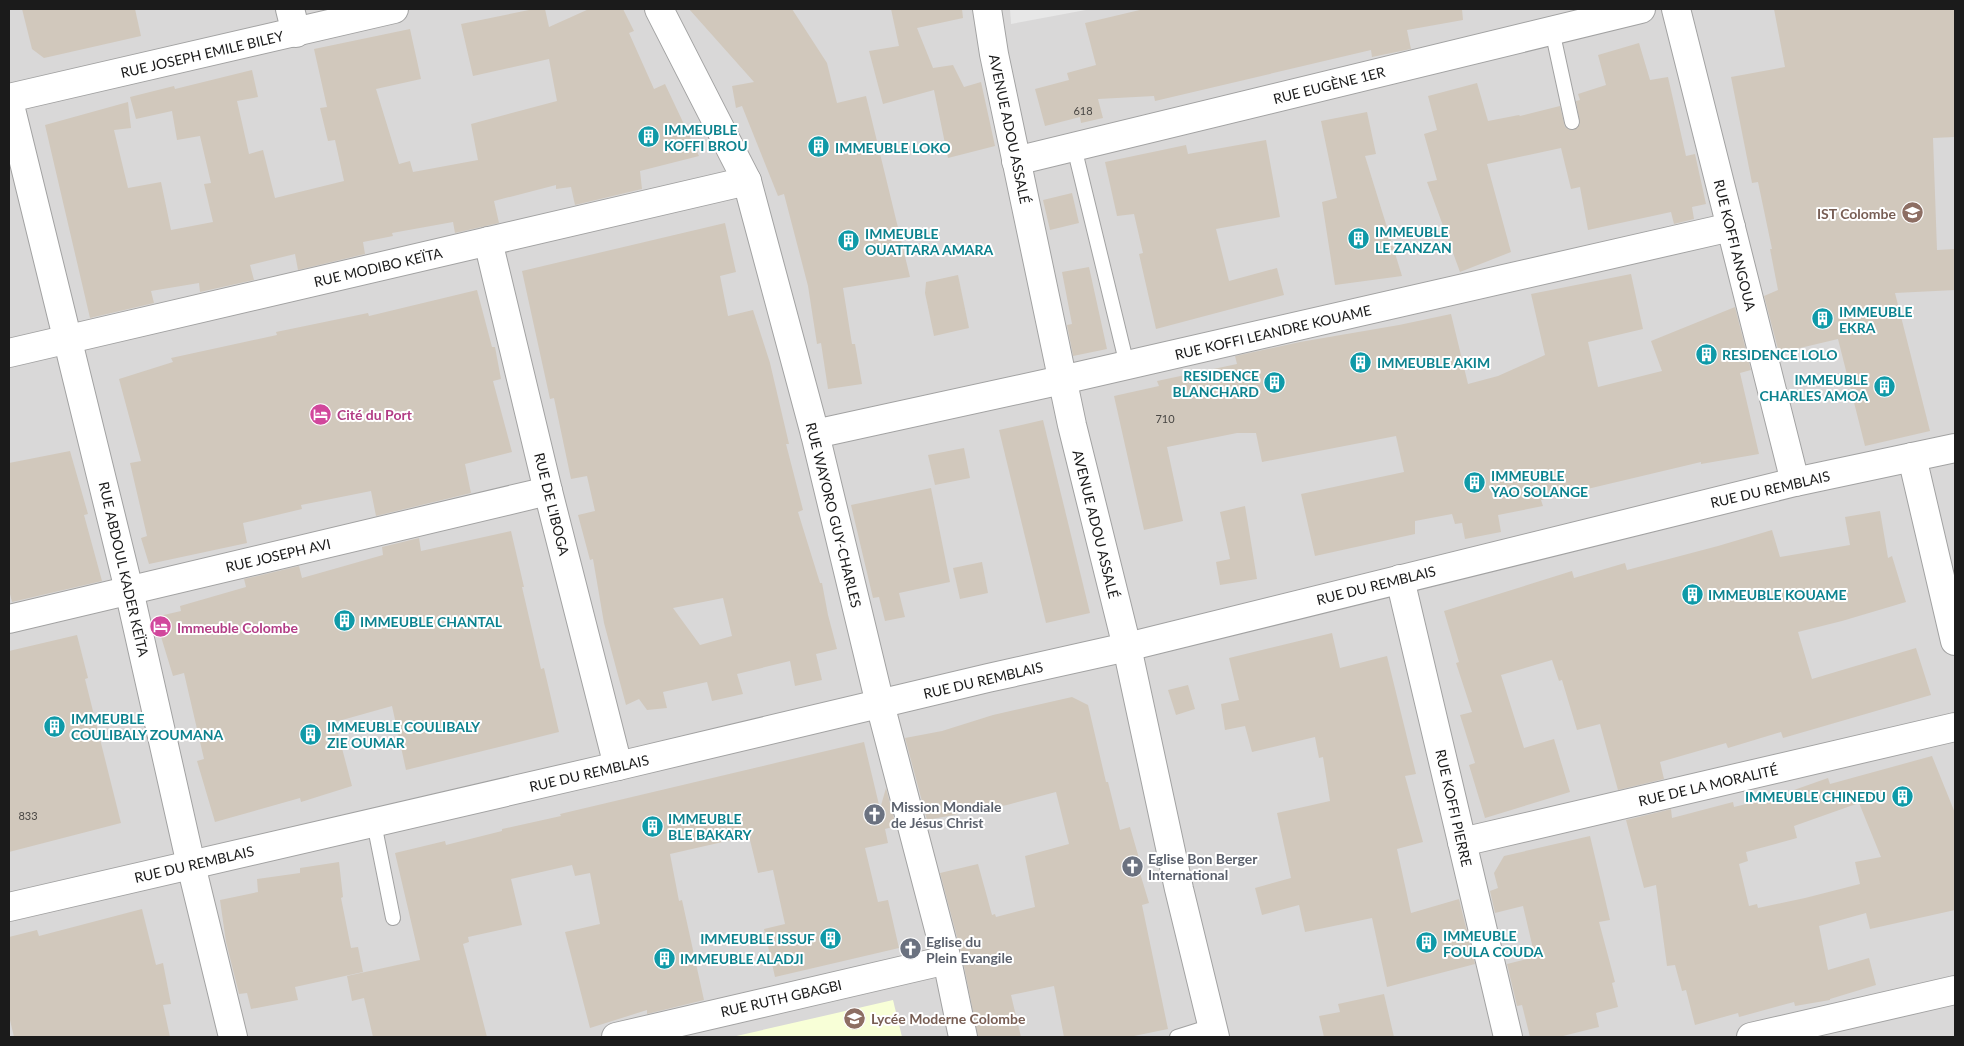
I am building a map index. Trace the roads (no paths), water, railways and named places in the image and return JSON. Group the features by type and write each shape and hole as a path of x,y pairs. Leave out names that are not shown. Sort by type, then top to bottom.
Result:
{"street":[{"name":"RUE JOSEPH EMILE BILEY","path":"9,100 293,21 394,9"},
{"name":"RUE WAYORO GUY-CHARLES","path":"659,9 747,181 815,434 880,704 946,960 963,1037"},
{"name":"AVENUE ADOU ASSALÉ","path":"987,9 994,54 1062,380 1127,647 1179,888 1214,1031"},
{"name":"RUE EUGÈNE 1ER","path":"1016,161 1641,9"},
{"name":"RUE KOFFI ANGOUA","path":"1676,9 1794,482"},
{"name":"RUE ABDOUL KADER KEÏTA","path":"9,100 129,590 233,1037"},
{"name":"RUE MODIBO KEÏTA","path":"9,353 747,181"},
{"name":"RUE KOFFI LEANDRE KOUAME","path":"815,434 1062,380 1731,227"},
{"name":"RUE DE L'IBOGA","path":"488,241 548,491 618,766"},
{"name":"RUE DU REMBLAIS","path":"9,907 1127,647 1794,482 1955,448"},
{"path":"1912,457 1955,640"},
{"name":"RUE JOSEPH AVI","path":"9,619 548,491"},
{"name":"RUE KOFFI PIERRE","path":"1400,579 1508,1037"},
{"name":"RUE DE LA MORALITÉ","path":"1462,842 1955,728"},
{"name":"RUE RUTH GBAGBI","path":"616,1037 946,960"},
{"path":"1751,1037 1955,990"}],"lane":[{"path":"1552,30 1572,122"},
{"path":"1074,147 1127,365"},
{"path":"374,823 393,918"},
{"path":"1177,1037 1214,1031"}],"place":[{"name":"IMMEUBLE KOFFI BROU","path":"648,137"},
{"name":"IMMEUBLE LOKO","path":"819,147"},
{"name":"IST Colombe","path":"1912,213"},
{"name":"IMMEUBLE LE ZANZAN","path":"1359,239"},
{"name":"IMMEUBLE OUATTARA AMARA","path":"849,241"},
{"name":"IMMEUBLE EKRA","path":"1823,319"},
{"name":"RESIDENCE LOLO","path":"1706,354"},
{"name":"IMMEUBLE AKIM","path":"1361,362"},
{"name":"RESIDENCE BLANCHARD","path":"1275,383"},
{"name":"IMMEUBLE CHARLES AMOA","path":"1884,387"},
{"name":"Cité du Port","path":"321,414"},
{"name":"IMMEUBLE YAO SOLANGE","path":"1475,483"},
{"name":"IMMEUBLE KOUAME","path":"1692,594"},
{"name":"IMMEUBLE CHANTAL","path":"344,621"},
{"name":"Immeuble Colombe","path":"161,627"},
{"name":"IMMEUBLE COULIBALY ZOUMANA","path":"55,726"},
{"name":"IMMEUBLE COULIBALY ZIE OUMAR","path":"311,734"},
{"name":"IMMEUBLE CHINEDU","path":"1902,796"},
{"name":"Mission Mondiale de Jésus Christ","path":"875,814"},
{"name":"IMMEUBLE BLE BAKARY","path":"652,826"},
{"name":"Eglise Bon Berger International","path":"1132,866"},
{"name":"IMMEUBLE ISSUF","path":"831,938"},
{"name":"IMMEUBLE FOULA COUDA","path":"1427,943"},
{"name":"Eglise du Plein Evangile","path":"910,949"},
{"name":"IMMEUBLE ALADJI","path":"664,958"},
{"name":"Lycée Moderne Colombe","path":"855,1018"}]}
